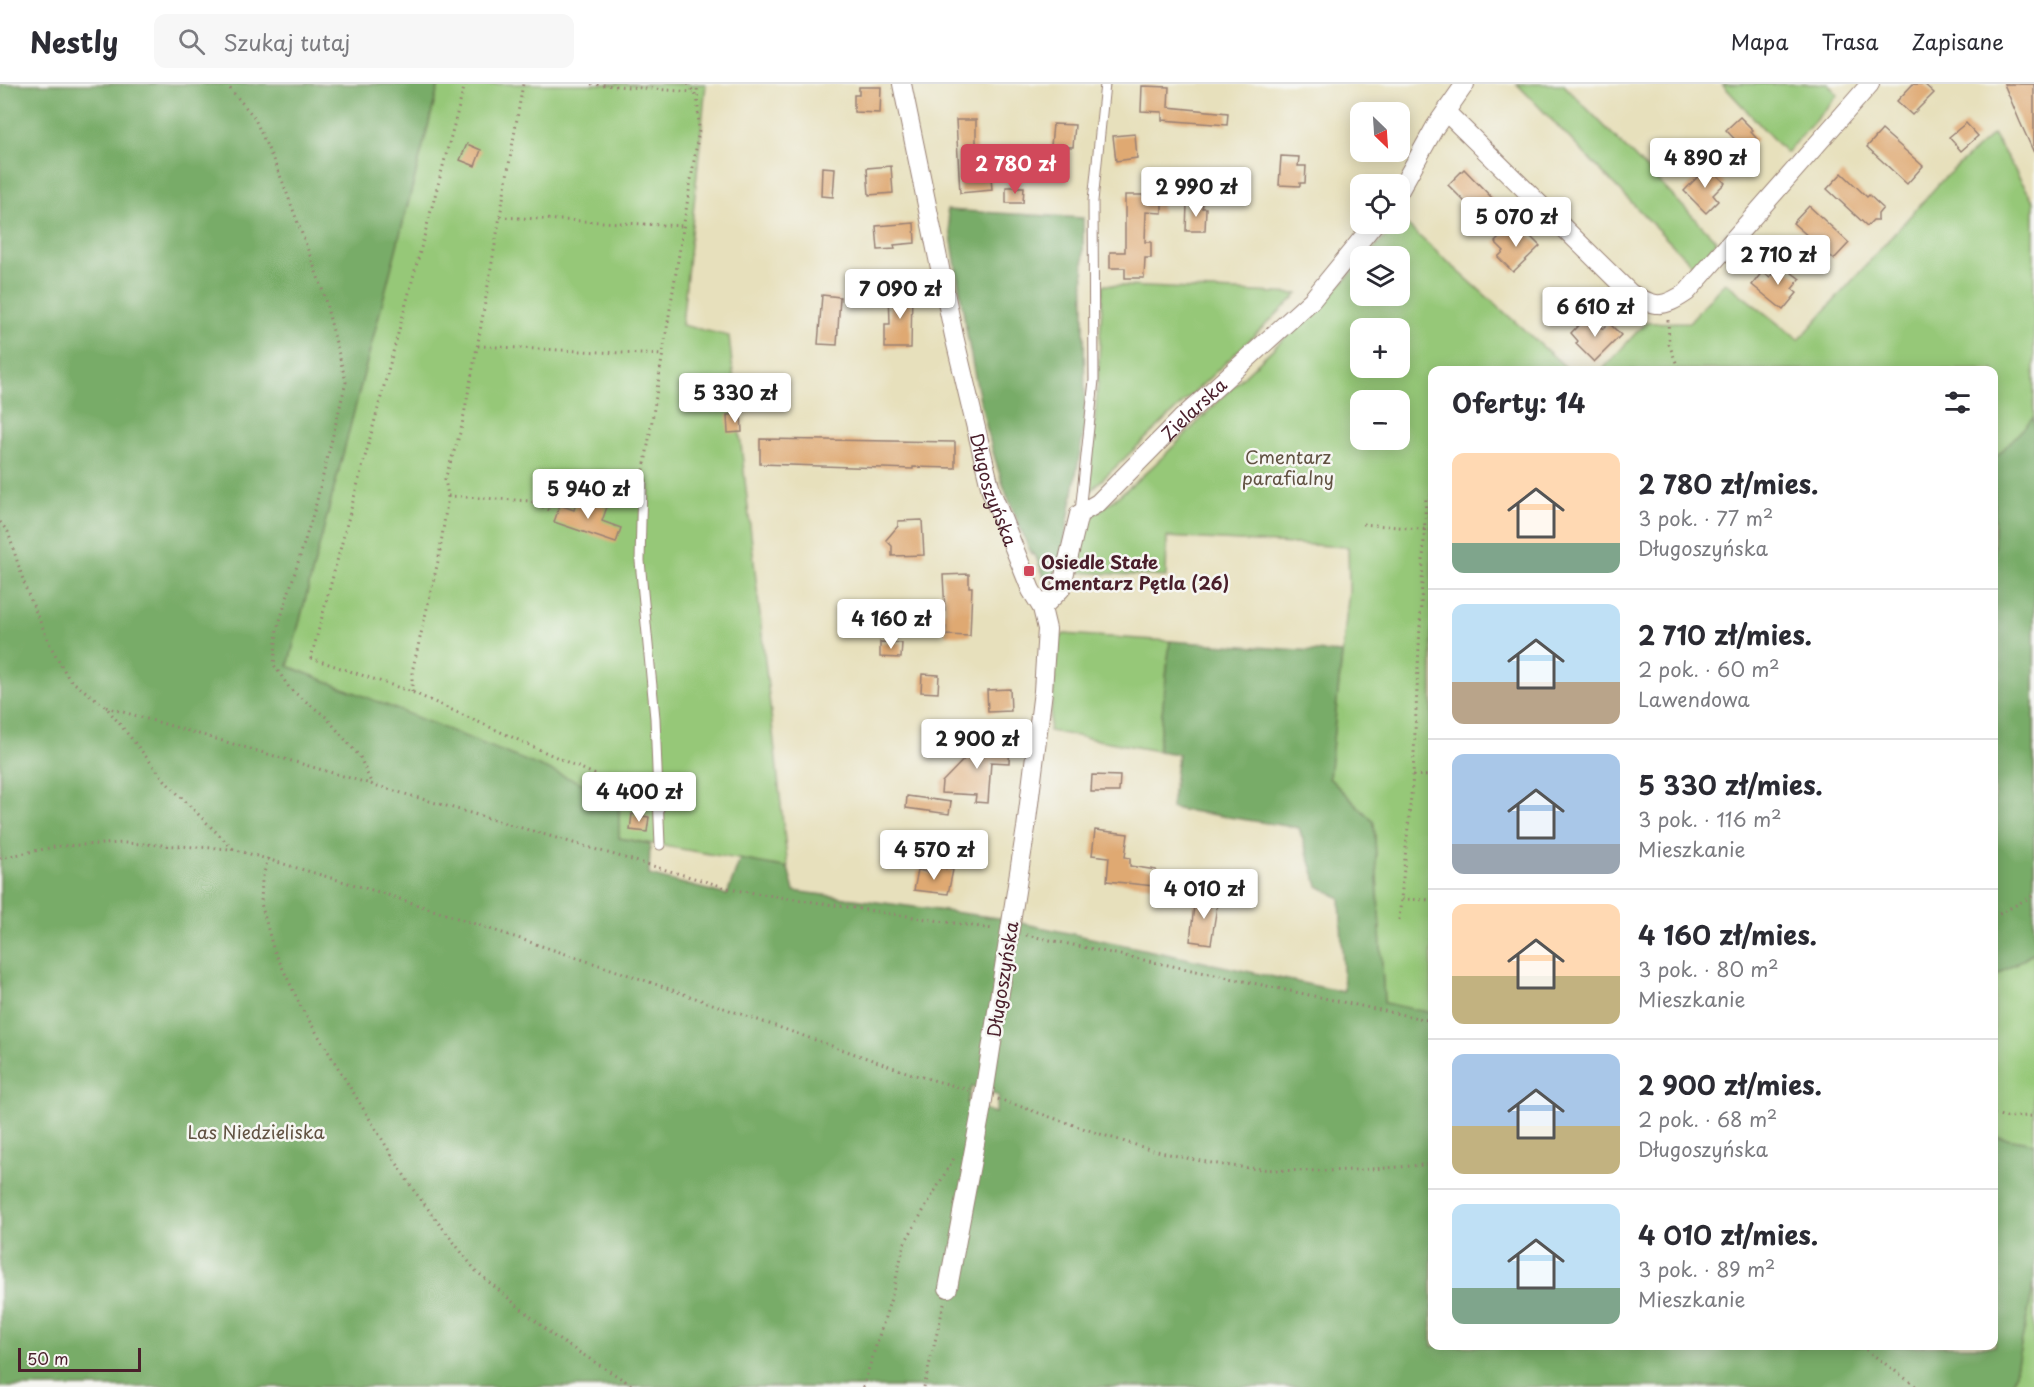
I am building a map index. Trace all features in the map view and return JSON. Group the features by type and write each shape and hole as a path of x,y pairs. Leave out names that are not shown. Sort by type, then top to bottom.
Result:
{"street":[{"name":"Długoszyńska","path":"902,84 954,336 991,491 1031,590 1042,608 1047,629 1043,691 1026,828 984,1095 948,1288"},
{"path":"1409,174 1465,84"},
{"path":"1446,112 1630,293 1650,304 1670,304 1687,292 1870,84"},
{"name":"Zielarska","path":"1079,514 1098,503 1181,418 1312,300 1366,234"},
{"path":"1042,608 1061,589 1079,514"}],"lane":[{"path":"1079,514 1094,380 1093,201 1105,84"},
{"path":"642,482 640,561 659,803 660,845"}],"path":[{"path":"226,84 254,117 282,180 322,288 346,381 315,508 277,630 274,665 290,689 326,717 360,757 372,785"},
{"path":"465,84 311,658 412,692 659,803"},
{"path":"412,692 412,672 439,557 448,496 445,479 461,430 478,346 524,84"},
{"path":"591,84 693,92"},
{"path":"688,84 698,99"},
{"path":"642,482 699,130 697,84"},
{"path":"500,217 683,226"},
{"path":"1670,304 1667,326 1669,344 1677,366"},
{"path":"478,346 662,355"},
{"path":"448,496 531,501 549,510"},
{"path":"1399,920 1413,775 1426,497"},
{"path":"0,522 8,532 26,589 55,655 69,679 106,707 168,784 233,849"},
{"path":"1363,524 1428,530"},
{"path":"106,707 735,890 1009,931 1428,1020"},
{"path":"1413,775 1428,776"},
{"path":"0,858 59,846 124,843 233,849 393,896 652,982 915,1075 984,1095 1142,1148 1218,1164 1296,1171 1366,1170 1428,1164"},
{"path":"268,858 262,880 261,903 273,948 302,1009 412,1188 476,1270 556,1338 635,1387"},
{"path":"1998,915 2034,895"},
{"path":"1402,899 1428,900"},
{"path":"1998,1115 2034,1116"},
{"path":"863,1387 893,1292 904,1244 960,1148"},
{"path":"924,1387 948,1288"},
{"path":"1866,1350 1917,1387"}],"green space":[{"name":"Las Niedzieliska","path":"0,84 439,84 288,666 619,798 619,838 650,844 649,875 727,895 740,859 788,868 794,891 998,918 1344,992 1340,898 1318,886 1299,828 1171,808 1178,754 1158,751 1170,641 1342,653 1329,778 1374,822 1384,1003 1428,1012 1428,1350 1998,1350 1998,1137 2034,1143 2034,1284 2012,1387 0,1387","holes":["972,1087 999,1096 995,1113 967,1103"]},
{"path":"439,84 706,84 682,325 729,336 788,868 619,838 288,666"},
{"path":"1517,84 1563,84 1717,241 1695,268"},
{"path":"1722,84 1828,84 1838,95 1786,153"},
{"path":"1993,134 2034,202 2034,879 1998,899 1998,366 1606,366 1645,323 1689,322 1725,282 1799,340 1944,178"},
{"path":"947,210 1083,218 1085,424 1060,566 1054,581 1045,579 1036,557 1030,551 1007,495 994,454 970,350"},
{"name":"Cmentarz parafialny","path":"1410,228 1565,366 1428,366 1428,1012 1384,1003 1374,822 1329,778 1349,590 1348,547 1167,537 1166,577 1076,572 1085,521 1128,488 1168,452 1350,274 1350,306 1410,306 1410,246 1376,246 1388,234 1410,234"},
{"path":"1103,285 1298,294 1089,492 1097,395"},
{"path":"2034,417 2034,952 1998,974 1998,455"},
{"path":"1064,634 1170,641 1158,751 1049,731 1059,639"},
{"path":"2034,952 2034,1143 1998,1137 1998,974"},
{"path":"2034,1284 2034,1387 2012,1387"}],"building":[{"path":"1913,84 1924,84 1934,93 1912,115 1897,101"},
{"path":"2004,84 2034,84 2034,153 2020,122"},
{"path":"1142,86 1169,87 1168,107 1228,113 1227,125 1162,120 1162,112 1141,111"},
{"path":"859,87 881,87 880,113 854,112 854,95 859,95"},
{"path":"1740,117 1753,130 1751,132 1757,139 1745,150 1726,130"},
{"path":"956,120 976,120 976,166 990,165 992,190 960,193"},
{"path":"1966,123 1978,136 1961,151 1949,137"},
{"path":"1053,124 1075,125 1073,147 1051,146"},
{"path":"1882,130 1923,166 1907,184 1867,147"},
{"path":"1135,134 1137,158 1116,161 1113,136"},
{"path":"467,144 481,150 475,166 460,160"},
{"path":"1281,156 1299,157 1298,166 1306,166 1305,183 1300,183 1300,186 1279,185"},
{"path":"891,166 893,193 869,195 867,168"},
{"path":"1708,166 1725,183 1713,195 1718,201 1706,213 1684,191"},
{"path":"822,167 835,168 833,197 821,196"},
{"path":"1464,169 1494,200 1479,216 1448,185"},
{"path":"1842,173 1867,197 1869,195 1883,208 1878,214 1878,220 1873,220 1867,226 1827,189"},
{"path":"1006,187 1024,187 1023,203 1006,203"},
{"path":"1125,195 1162,195 1162,213 1146,212 1145,242 1151,242 1151,258 1145,258 1144,278 1125,278 1125,268 1110,268 1110,252 1125,252"},
{"path":"1187,204 1203,204 1202,208 1206,208 1205,231 1186,231"},
{"path":"1809,206 1849,243 1834,259 1793,223"},
{"path":"914,223 915,243 894,245 895,249 878,250 876,226"},
{"path":"1511,226 1523,239 1528,234 1540,246 1513,272 1498,257 1504,251 1495,242"},
{"path":"1780,264 1800,279 1792,289 1797,293 1783,310 1752,285 1762,272 1770,277"},
{"path":"912,289 911,348 885,348 885,324 890,324 889,290"},
{"path":"822,295 840,297 837,345 818,344"},
{"path":"1588,315 1603,329 1609,323 1621,335 1594,362 1576,344 1578,341 1571,333"},
{"path":"741,414 742,432 728,433 727,415"},
{"path":"760,439 955,442 955,468 913,467 913,469 760,464"},
{"path":"578,496 607,507 602,521 621,528 616,543 554,522 560,505 574,510"},
{"path":"922,520 924,555 892,556 892,546 886,540 898,526 898,521"},
{"path":"969,574 969,587 972,587 970,636 945,635 946,627 942,627 942,611 945,611 943,575"},
{"path":"880,642 902,643 901,658 880,657"},
{"path":"922,674 939,675 938,693 921,692"},
{"path":"1010,689 1011,711 988,712 987,690"},
{"path":"984,737 1010,739 1009,763 991,762 988,803 975,802 976,795 941,793 942,782 975,748 983,748"},
{"path":"1092,775 1120,776 1119,792 1091,792"},
{"path":"907,796 951,802 949,814 906,808"},
{"path":"632,814 649,817 647,832 630,830"},
{"path":"1095,830 1128,834 1125,857 1130,858 1130,866 1156,870 1154,886 1107,881 1109,857 1092,855"},
{"path":"937,867 953,870 948,894 914,890 918,870 935,874"},
{"path":"1195,897 1218,900 1211,944 1190,941"}],"place":[{"name":"Osiedle Stałe Cmentarz Pętla (26)","path":"1029,571"}]}
